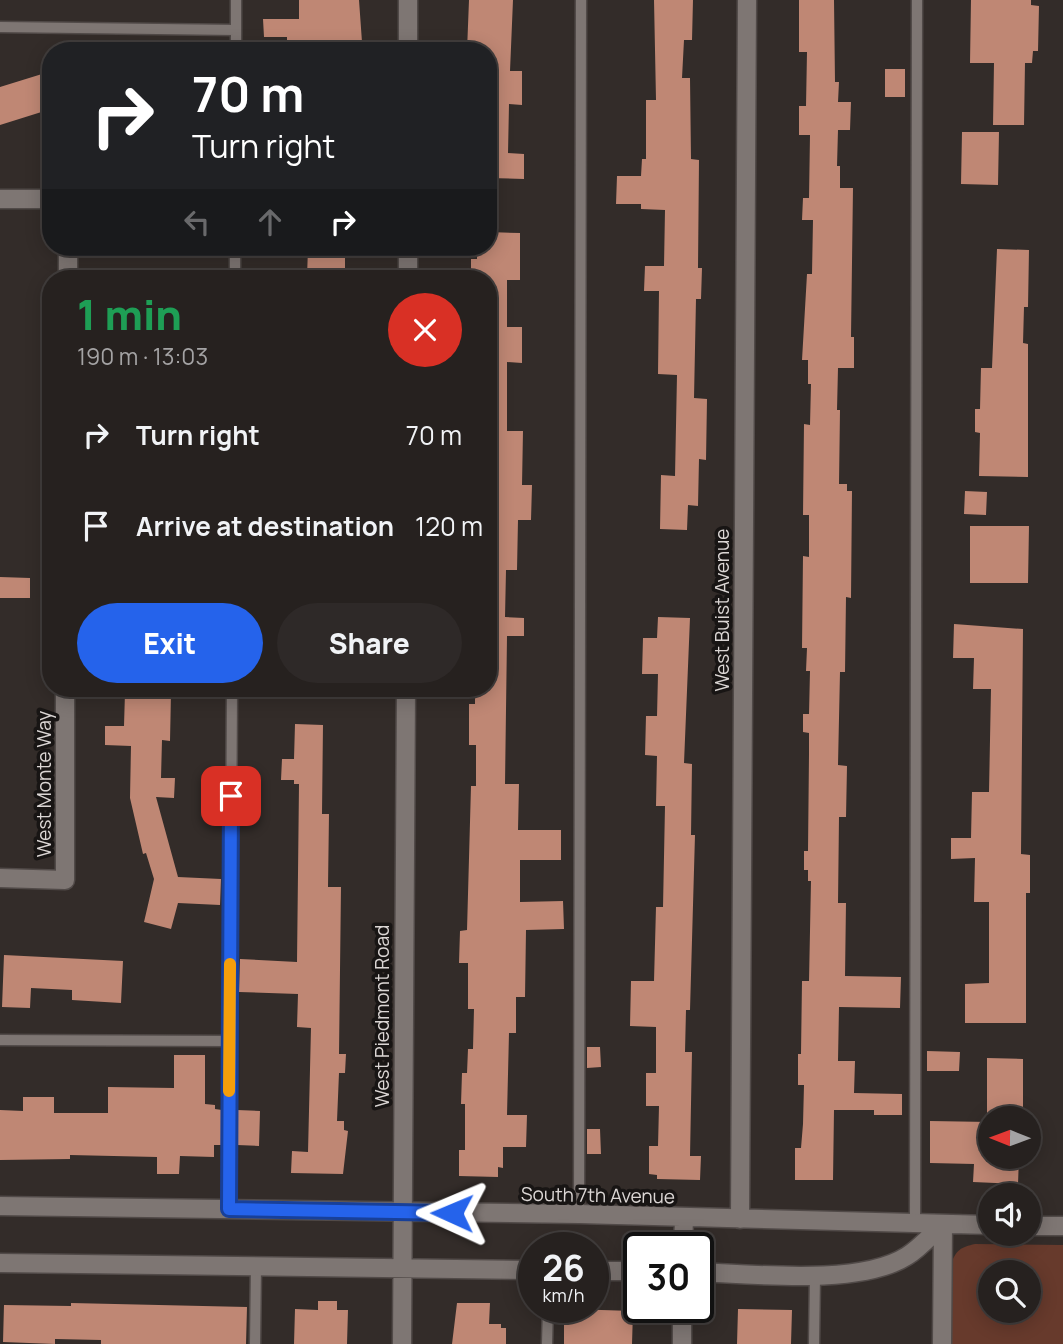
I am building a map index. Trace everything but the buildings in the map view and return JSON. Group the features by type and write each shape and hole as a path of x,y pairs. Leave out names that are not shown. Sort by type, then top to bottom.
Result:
{"street":[{"path":"408,0 408,42"},
{"name":"West Buist Avenue","path":"740,1219 747,0"},
{"path":"0,199 42,199"},
{"name":"West Monte Way","path":"0,878 65,880 65,697"},
{"name":"West Piedmont Road","path":"402,1344 406,697"},
{"name":"South 7th Avenue","path":"0,1206 579,1214 978,1225"},
{"path":"684,1218 684,1232"},
{"path":"714,1272 814,1275 870,1269 906,1257 943,1224"},
{"path":"942,1344 943,1224"},
{"path":"1041,1226 1063,1226"},
{"path":"0,1263 518,1269"},
{"path":"682,1323 682,1344"}],"lane":[{"path":"236,0 236,42"},
{"path":"579,1214 581,0"},
{"path":"915,1223 918,0"},
{"path":"0,27 236,30"},
{"path":"229,1209 232,697"},
{"path":"0,1040 229,1041"},
{"path":"255,1344 256,1265"},
{"path":"814,1275 814,1344"},
{"path":"547,1344 548,1323"}],"shaded area":[{"path":"975,1244 1063,1245 1063,1344 950,1344 951,1264 957,1252"}],"slow traffic":[{"path":"229,1091 230,964"}],"route":[{"path":"231,796 229,1209 452,1213"}]}
